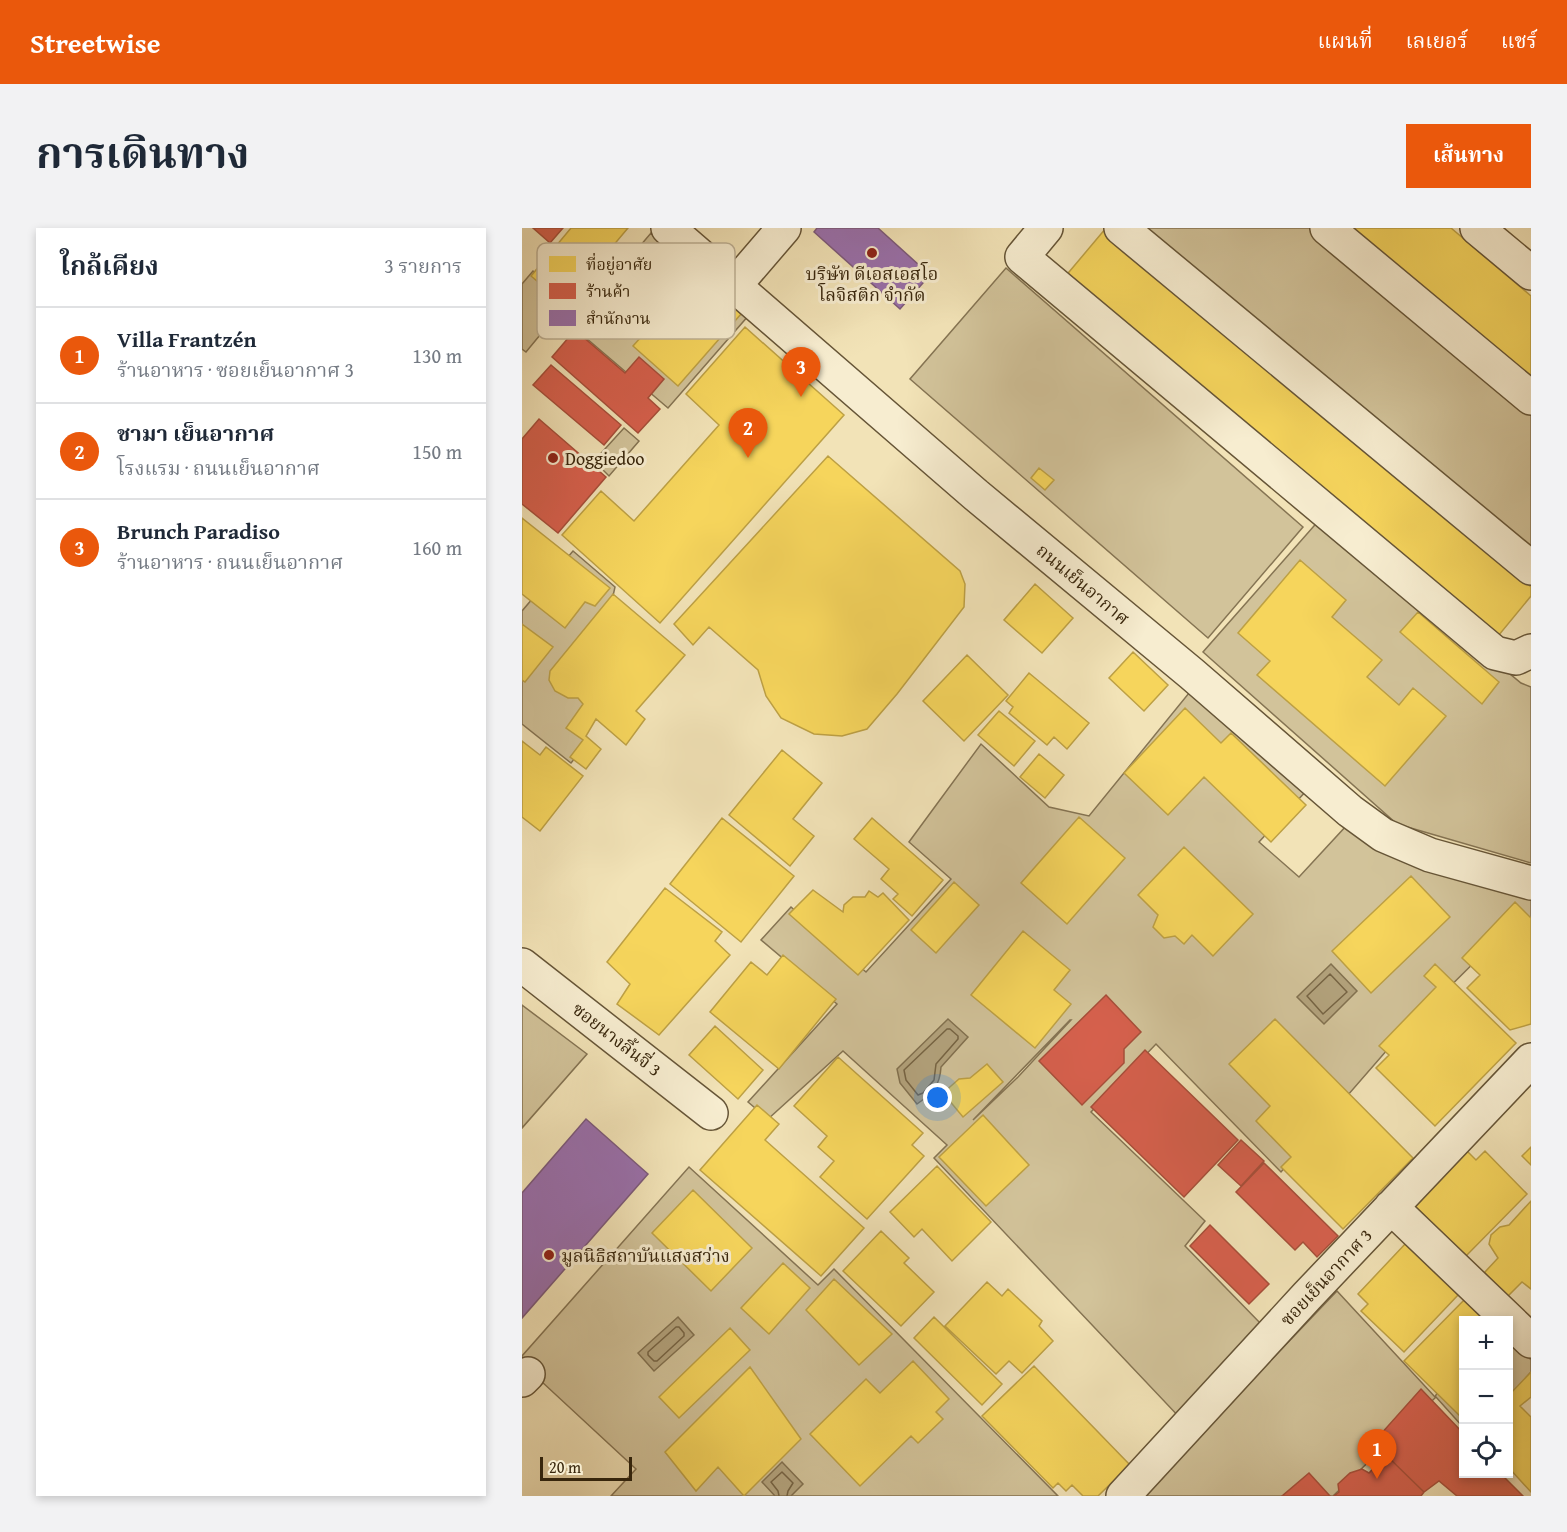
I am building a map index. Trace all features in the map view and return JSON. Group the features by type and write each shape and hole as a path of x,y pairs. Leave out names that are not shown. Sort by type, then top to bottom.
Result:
{"street":[{"name":"ถนนเย็นอากาศ","path":"668,228 686,243"},
{"path":"735,285 784,228"},
{"path":"1046,228 1022,257 1495,653 1516,658 1531,651"},
{"path":"1120,228 1531,568"},
{"path":"1327,228 1531,399"},
{"path":"1477,228 1531,273"},
{"name":"ถนนเย็นอากาศ","path":"735,285 985,502 1192,674 1350,811 1383,835 1430,855 1531,883"},
{"name":"ซอยนางลิ้นจี่ 3","path":"522,965 711,1113"},
{"name":"ซอยเย็นอากาศ 3","path":"1123,1496 1531,1060"},
{"path":"1391,1207 1531,1341"}],"shaded area":[{"path":"1140,228 1310,228 1531,412 1531,553"},
{"path":"651,233 663,243 643,243"},
{"path":"1006,268 1303,527 1208,638 910,379"},
{"path":"533,271 537,274 537,339 526,352 522,349 522,284"},
{"path":"735,303 749,315 735,331"},
{"path":"587,339 728,339 668,408"},
{"path":"624,428 639,441 609,476 594,461"},
{"path":"1321,518 1521,683 1531,687 1531,863 1397,824 1203,652"},
{"path":"573,551 615,587 583,730 588,742 571,763 522,724 522,611"},
{"path":"1189,693 1307,790 1259,842 1299,877 1348,824 1531,896 1531,932 1517,920 1394,1042 1281,1172 1156,1044 1091,1112 1205,1221 1185,1246 1263,1326 1182,1420 934,1158 947,1145 843,1051 768,1119 748,1102 837,1004 761,940 791,907 866,972 951,879 909,842 981,744 1049,807 1089,816","holes":["1071,1020 1018,1077 973,1120"]},
{"path":"522,1005 587,1054 522,1128"},
{"path":"689,1167 818,1285 834,1269 1058,1496 611,1496 636,1469 541,1381 522,1370 522,1356"},
{"path":"1337,1291 1435,1397 1459,1349 1459,1423 1436,1397 1333,1496 1141,1496"},
{"path":"1513,1338 1531,1360 1531,1372 1513,1392"}],"water":[{"path":"1331,964 1357,991 1324,1024 1297,997"},
{"path":"948,1019 968,1037 941,1067 934,1089 917,1104 900,1083 897,1069"},
{"path":"678,1317 694,1335 654,1371 638,1353"},
{"path":"782,1462 803,1484 791,1496 775,1496 762,1482"}],"building: ที่อยู่อาศัย":[{"path":"571,228 628,228 615,243 558,243"},
{"path":"1106,228 1531,587 1531,596 1494,641 1064,278"},
{"path":"1350,228 1451,228 1531,296 1531,381"},
{"path":"537,269 537,281 531,276"},
{"path":"735,309 741,314 735,321"},
{"path":"745,327 844,415 660,623 562,535 601,491 634,521 719,425 686,394"},
{"path":"639,339 719,339 678,386 633,346"},
{"path":"828,456 960,571 965,584 964,607 897,694 867,729 842,736 814,734 781,718 766,696 758,670 709,627 693,645 674,624"},
{"path":"1039,468 1054,480 1045,490 1031,478"},
{"path":"522,518 610,588 595,606 585,602 565,628 522,594"},
{"path":"1300,560 1346,600 1332,617 1382,660 1367,677 1399,705 1413,688 1446,716 1385,786 1257,675 1270,661 1238,633"},
{"path":"1035,584 1073,618 1042,653 1004,620"},
{"path":"613,594 685,655 636,711 645,719 626,745 596,719 586,736 601,749 586,769 570,757 583,740 566,728 583,704 578,698 568,698 555,691 549,680 550,671"},
{"path":"1418,612 1499,682 1482,704 1400,632"},
{"path":"522,624 553,647 525,682 522,680"},
{"path":"1133,652 1168,685 1144,711 1109,678"},
{"path":"967,655 1008,695 964,741 923,701"},
{"path":"1029,673 1089,723 1067,749 1054,737 1047,745 1009,713 1013,707 1006,701"},
{"path":"1185,708 1221,743 1231,733 1306,805 1271,842 1204,777 1168,815 1124,773"},
{"path":"999,711 1035,741 1014,766 978,735"},
{"path":"522,741 540,755 546,747 583,776 540,831 522,817"},
{"path":"782,750 822,783 793,819 814,836 790,866 729,815"},
{"path":"1039,754 1064,775 1045,798 1020,777"},
{"path":"1079,817 1125,858 1067,924 1021,883"},
{"path":"722,818 794,876 741,942 670,884"},
{"path":"872,818 943,880 912,916 893,899 898,894 881,879 889,869 854,839"},
{"path":"1184,847 1253,914 1213,956 1192,935 1184,944 1175,936 1164,938 1153,927 1158,915 1138,895"},
{"path":"1411,876 1450,917 1371,993 1332,951"},
{"path":"954,882 979,905 936,953 911,930"},
{"path":"665,888 722,932 715,941 730,955 659,1035 617,1004 630,984 607,962"},
{"path":"813,890 843,912 844,905 853,897 865,897 869,891 878,897 883,893 909,920 858,975 789,914"},
{"path":"1515,902 1531,918 1531,1024 1510,1030 1467,988 1480,975 1462,958"},
{"path":"1023,931 1070,970 1054,990 1071,1004 1035,1048 971,995"},
{"path":"783,955 836,999 779,1069 710,1012 751,962 767,975"},
{"path":"1435,964 1516,1043 1435,1126 1376,1068 1389,1055 1379,1046 1436,987 1424,976"},
{"path":"1275,1019 1413,1158 1343,1229 1281,1167 1291,1157 1256,1121 1270,1106 1229,1064"},
{"path":"715,1026 763,1070 738,1099 689,1055"},
{"path":"838,1057 923,1133 912,1145 924,1156 867,1219 820,1177 834,1161 818,1147 827,1136 794,1106"},
{"path":"987,1064 1003,1082 963,1117 943,1093 959,1079 970,1078"},
{"path":"757,1105 779,1124 765,1140 864,1228 821,1276 700,1170"},
{"path":"983,1115 1029,1165 986,1206 939,1157"},
{"path":"1531,1147 1531,1165 1522,1156"},
{"path":"1466,1150 1476,1160 1485,1151 1527,1194 1466,1256 1413,1204"},
{"path":"937,1166 991,1222 952,1261 922,1229 914,1237 890,1212"},
{"path":"693,1190 752,1248 711,1291 652,1233"},
{"path":"1531,1201 1531,1289 1522,1282 1506,1298 1490,1288 1485,1272 1498,1258 1489,1244 1491,1235 1500,1227 1509,1225"},
{"path":"881,1231 909,1258 904,1263 934,1292 901,1326 843,1271"},
{"path":"1406,1243 1459,1294 1404,1352 1361,1311 1368,1304 1358,1294"},
{"path":"783,1263 810,1288 769,1334 741,1308"},
{"path":"834,1279 892,1334 859,1365 806,1310"},
{"path":"987,1282 1002,1296 1008,1289 1042,1321 1039,1326 1053,1341 1022,1373 1009,1361 996,1374 945,1326"},
{"path":"1466,1298 1484,1316 1459,1316 1459,1415 1404,1361"},
{"path":"934,1317 1002,1384 982,1405 914,1338"},
{"path":"730,1328 750,1350 679,1418 659,1397"},
{"path":"913,1361 949,1399 936,1412 943,1419 918,1443 911,1436 860,1486 810,1434 866,1379 880,1393"},
{"path":"1034,1366 1130,1465 1098,1496 1083,1496 1072,1485 1066,1491 1058,1483 1053,1488 982,1416"},
{"path":"750,1367 801,1439 744,1496 718,1467 696,1491 665,1452"},
{"path":"1531,1372 1531,1397 1520,1406 1531,1417 1531,1492 1513,1472 1513,1391"}],"building: ร้านค้า":[{"path":"533,228 563,228 550,243"},
{"path":"567,339 585,339 625,373 639,357 664,379 648,398 660,409 638,433 552,357"},
{"path":"551,365 621,425 604,445 533,385"},
{"name":"Doggiedoo","path":"539,419 606,477 558,533 522,504 522,439"},
{"path":"1106,995 1141,1032 1124,1049 1124,1063 1082,1105 1039,1061"},
{"path":"1145,1050 1238,1140 1184,1197 1091,1107"},
{"path":"1241,1140 1264,1161 1241,1186 1218,1165"},
{"path":"1264,1163 1338,1236 1317,1257 1303,1242 1295,1250 1236,1192"},
{"path":"1210,1225 1269,1284 1249,1304 1190,1246"},
{"path":"1421,1389 1459,1429 1459,1478 1505,1478 1523,1496 1457,1496 1439,1481 1424,1492 1386,1455 1371,1445"},
{"path":"1386,1455 1424,1492 1421,1496 1334,1496 1339,1492 1338,1484 1350,1473 1362,1469 1369,1473"},
{"path":"1309,1473 1330,1496 1282,1496"}],"building: สำนักงาน":[{"name":"บริษัท ดีเอสเอสโอ โลจิสติก จำกัด","path":"817,228 878,228 930,275 900,309 814,232"},
{"name":"มูลนิธิสถาบันแสงสว่าง","path":"586,1119 648,1174 522,1318 522,1193"}],"place":[{"name":"บริษัท ดีเอสเอสโอ โลจิสติก จำกัด","path":"872,253"},
{"name":"Brunch Paradiso","path":"801,397"},
{"name":"Doggiedoo","path":"553,458"},
{"name":"ชามา เย็นอากาศ","path":"748,458"},
{"name":"มูลนิธิสถาบันแสงสว่าง","path":"549,1255"},
{"name":"Villa Frantzén","path":"1377,1479"}]}
